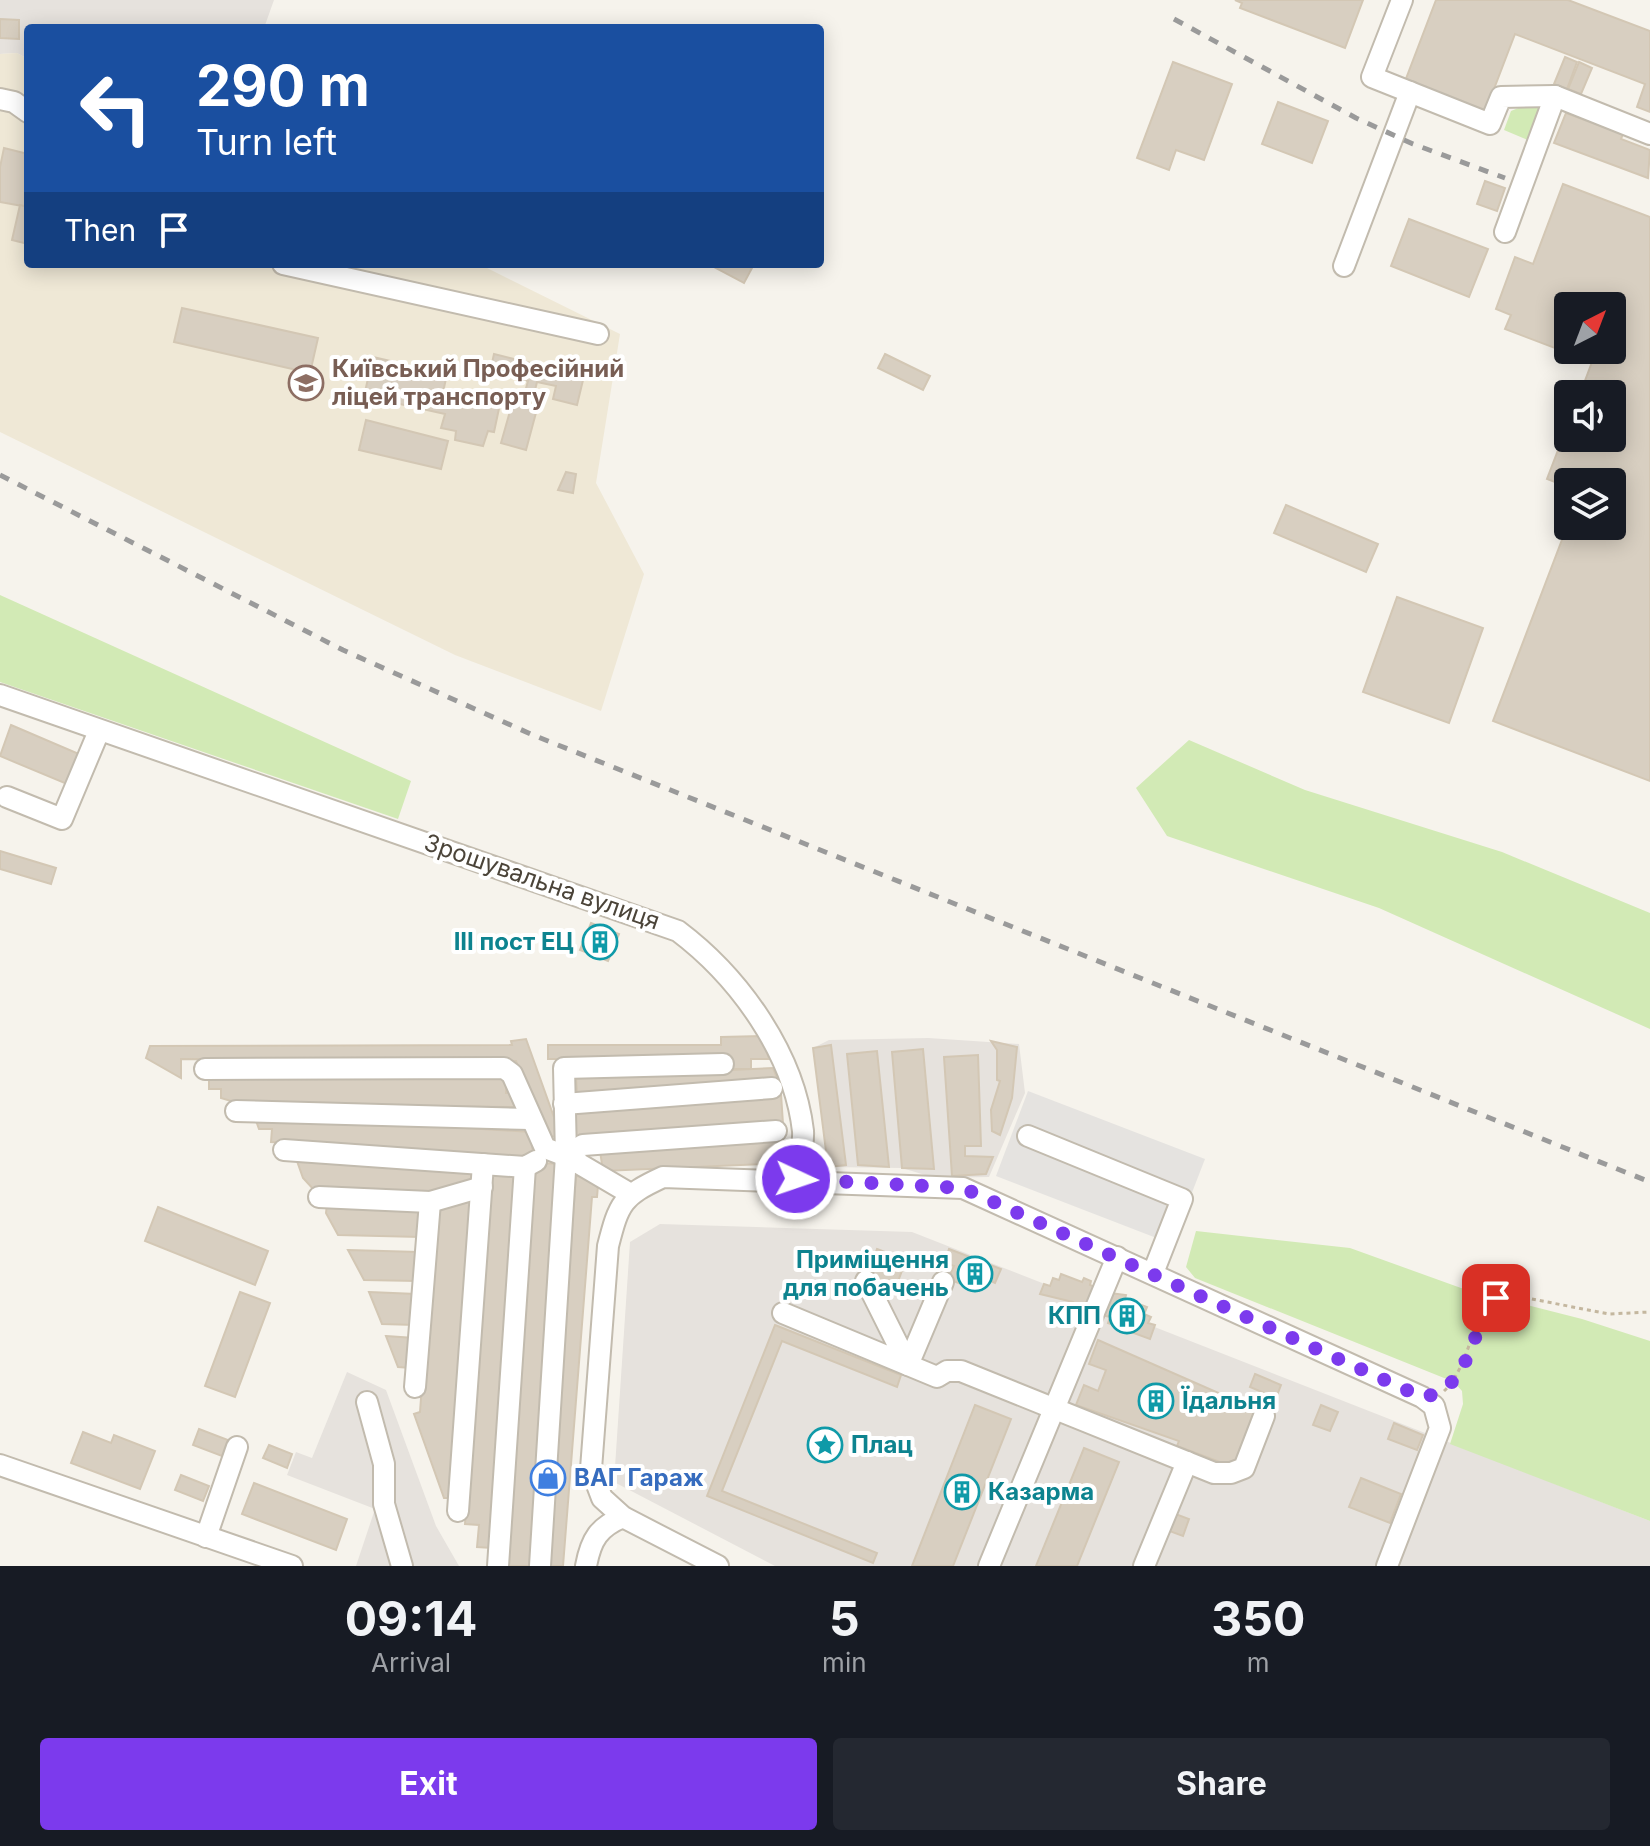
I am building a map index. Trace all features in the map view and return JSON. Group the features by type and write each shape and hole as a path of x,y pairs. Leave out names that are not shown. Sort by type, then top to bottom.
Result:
{"street":[{"path":"1402,0 1372,77 1490,124 1501,97 1555,96 1650,134"},
{"path":"1344,266 1410,92"},
{"path":"1505,232 1555,96"},
{"path":"0,99 14,102 24,109"},
{"path":"301,268 598,334"},
{"name":"Зрошувальна вулиця","path":"0,695 604,902 678,931 700,947 742,996 779,1053 791,1084 803,1132 796,1179"},
{"path":"7,797 62,819 99,731"},
{"path":"540,1566 566,1156 564,1068 723,1064"},
{"path":"205,1069 504,1068 512,1074 545,1148 566,1156 629,1193"},
{"path":"564,1104 772,1088"},
{"path":"236,1111 530,1119"},
{"path":"566,1156 583,1145 776,1131"},
{"path":"1028,1136 1182,1199 1153,1273"},
{"path":"284,1150 525,1167 537,1160 545,1148"},
{"path":"458,1511 483,1164"},
{"path":"498,1566 525,1167"},
{"path":"718,1566 623,1517 602,1498 591,1469 608,1246 617,1210 629,1193 663,1177 796,1179 963,1188 1422,1397 1434,1406 1438,1416 1438,1439 1387,1566"},
{"path":"319,1197 430,1202 482,1187"},
{"path":"415,1387 430,1202"},
{"path":"989,1566 1117,1257"},
{"path":"866,1281 908,1365"},
{"path":"908,1365 943,1282"},
{"path":"783,1313 937,1377 947,1371 961,1371 1214,1473 1244,1468 1264,1416"},
{"path":"367,1402 384,1464 384,1504 402,1566"},
{"path":"206,1537 237,1447"},
{"path":"1144,1566 1187,1462"},
{"path":"0,1465 292,1566"},
{"path":"586,1566 589,1547 602,1526 623,1517"}],"path":[{"path":"1422,1397 1438,1395 1454,1382 1482,1318 1496,1298 1506,1294 1609,1314 1650,1312"}],"shaded area":[{"path":"0,0 274,0 265,24 24,24 24,57 17,53 0,54"},
{"name":"Київський Професійний ліцей транспорту","path":"17,53 24,57 24,268 487,268 620,334 596,483 644,574 601,711 455,655 0,432 0,54"},
{"path":"928,1038 1019,1044 1025,1093 989,1177 935,1178 902,1168 828,1167 813,1048 829,1040"},
{"path":"1028,1091 1205,1159 1172,1244 996,1176"},
{"path":"660,1224 912,1232 1650,1521 1650,1566 775,1566 614,1482 630,1242"},
{"path":"347,1372 386,1390 436,1526 459,1566 356,1566 375,1509 287,1475 296,1452 312,1458"}],"green space":[{"path":"1530,103 1542,108 1530,141 1504,130 1511,111"},
{"path":"0,595 411,781 398,819 0,682"},
{"path":"1189,740 1305,790 1502,852 1650,913 1650,1029 1379,908 1167,836 1136,788"},
{"path":"1196,1231 1350,1248 1461,1288 1582,1319 1650,1341 1650,1521 1450,1444 1463,1404 1462,1391 1454,1382 1195,1278 1186,1267"}],"building":[{"path":"1235,0 1363,0 1345,48 1240,8 1242,3"},
{"path":"1436,0 1568,0 1650,31 1650,112 1637,107 1645,84 1515,34 1484,115 1404,84"},
{"path":"0,19 19,20 19,39 0,38"},
{"path":"1565,57 1577,62 1567,89 1554,84"},
{"path":"1173,62 1232,84 1204,160 1176,150 1169,170 1137,158"},
{"path":"1579,62 1592,68 1581,94 1568,89"},
{"path":"1278,102 1328,121 1312,163 1262,144"},
{"path":"1566,113 1623,134 1621,139 1650,150 1648,178 1554,143"},
{"path":"4,148 24,153 24,206 0,202 0,167"},
{"path":"1485,181 1505,188 1497,211 1477,204"},
{"path":"1563,184 1650,217 1650,781 1493,721 1562,540 1626,540 1626,468 1554,468 1554,482 1547,479 1557,452 1626,452 1626,380 1585,380 1591,364 1626,364 1626,292 1554,292 1554,348 1505,329 1511,315 1496,309 1515,257 1533,264"},
{"path":"20,205 24,206 24,243 12,240"},
{"path":"1409,219 1488,249 1469,297 1391,266"},
{"path":"716,268 752,268 744,283"},
{"path":"182,308 318,338 310,373 174,342"},
{"path":"494,354 584,376 577,405 553,399 556,386 537,382 534,394 525,392 528,381 490,372"},
{"path":"885,354 930,376 923,390 878,368"},
{"path":"373,357 447,374 440,406 447,408 449,398 463,401 465,391 501,399 494,432 488,431 483,446 455,440 456,431 441,428 445,414 364,396"},
{"path":"514,397 537,409 526,450 501,443"},
{"path":"366,420 448,441 441,469 359,450"},
{"path":"566,472 576,474 573,493 558,490"},
{"path":"1286,505 1378,544 1366,572 1274,533"},
{"path":"1397,597 1483,628 1449,723 1363,692"},
{"path":"11,725 79,754 67,784 0,756"},
{"path":"0,851 56,868 51,884 0,869"},
{"name":"III пост ЕЦ","path":"591,923 619,934 608,961 580,950"},
{"path":"762,1036 769,1059 751,1059 751,1069 729,1069 729,1059 548,1059 548,1045 721,1045 721,1037"},
{"path":"526,1039 560,1134 547,1139 516,1061 181,1059 181,1078 146,1058 150,1046 512,1045 511,1041"},
{"path":"991,1041 1017,1047 1012,1098 1000,1135 992,1131 991,1110 1000,1081 997,1080 997,1050"},
{"path":"831,1045 846,1165 828,1167 813,1048"},
{"path":"923,1049 934,1169 902,1168 892,1052"},
{"path":"877,1051 889,1167 858,1165 847,1054"},
{"path":"978,1055 981,1146 965,1146 965,1156 993,1157 986,1174 952,1176 944,1057"},
{"path":"773,1068 778,1080 577,1094 576,1077"},
{"path":"209,1074 507,1077 506,1093 516,1093 516,1107 241,1104 221,1098 221,1089 209,1089"},
{"path":"781,1094 783,1124 572,1137 570,1108"},
{"path":"254,1115 531,1132 533,1158 271,1142 272,1129 259,1129"},
{"path":"785,1141 785,1163 603,1171 600,1151"},
{"path":"297,1161 475,1169 475,1183 463,1182 463,1191 444,1197 315,1191 303,1178"},
{"path":"540,1163 562,1164 534,1566 504,1566 532,1171"},
{"path":"489,1174 517,1176 492,1548 477,1547 479,1525 465,1524"},
{"path":"576,1176 594,1177 593,1184 598,1185 597,1197 592,1197 563,1566 547,1566"},
{"path":"454,1199 473,1201 450,1498 444,1498 414,1414 420,1412 435,1208"},
{"path":"327,1204 420,1206 420,1237 338,1235 326,1213"},
{"path":"158,1207 268,1251 255,1285 145,1241"},
{"path":"877,1249 906,1260 897,1284 893,1282 891,1287 871,1279 868,1273"},
{"name":"Приміщення для побачень","path":"949,1249 1001,1269 995,1283 984,1278 979,1291 948,1279 954,1266 944,1263"},
{"path":"348,1250 418,1252 417,1281 364,1280"},
{"name":"КПП","path":"1061,1274 1082,1282 1084,1278 1091,1281 1090,1285 1095,1287 1087,1308 1081,1306 1079,1311 1071,1308 1073,1302 1040,1294 1044,1284 1050,1286 1053,1278 1059,1280"},
{"path":"240,1292 270,1303 235,1397 205,1386"},
{"path":"369,1292 416,1294 415,1325 382,1324"},
{"name":"КПП","path":"1110,1293 1126,1295 1125,1299 1147,1307 1144,1314 1151,1317 1148,1323 1155,1325 1150,1339 1128,1331 1130,1325 1116,1320 1114,1325 1108,1323 1110,1317 1102,1315"},
{"path":"775,1325 901,1375 897,1387 782,1341 722,1491 877,1553 873,1563 707,1496"},
{"path":"386,1336 414,1338 411,1368 398,1367"},
{"name":"Їдальня","path":"1098,1340 1255,1409 1233,1467 1177,1446 1179,1441 1076,1405 1084,1385 1098,1391 1106,1370 1089,1364"},
{"path":"1255,1374 1281,1385 1276,1398 1250,1387"},
{"name":"Казарма","path":"975,1405 1011,1419 953,1566 912,1566"},
{"path":"1321,1405 1338,1412 1330,1431 1313,1425"},
{"path":"1394,1423 1423,1435 1417,1450 1388,1439"},
{"path":"199,1429 228,1440 222,1456 193,1445"},
{"path":"83,1432 111,1443 114,1435 155,1451 140,1489 71,1463"},
{"path":"269,1445 292,1454 287,1468 263,1458"},
{"path":"1084,1448 1119,1462 1077,1566 1036,1566"},
{"path":"181,1475 209,1486 203,1501 175,1490"},
{"path":"1361,1478 1401,1494 1390,1523 1349,1507"},
{"path":"254,1483 347,1519 336,1550 242,1514"},
{"path":"1170,1512 1189,1519 1183,1536 1164,1529"}],"railway":[{"path":"1174,19 1356,118 1413,144 1505,178"},
{"path":"0,475 343,650 533,735 1650,1182"}],"place":[{"name":"Київський Професійний ліцей транспорту","path":"306,383"},
{"name":"III пост ЕЦ","path":"600,942"},
{"name":"Приміщення для побачень","path":"975,1274"},
{"name":"КПП","path":"1127,1316"},
{"name":"Їдальня","path":"1156,1401"},
{"name":"Плац","path":"825,1445"},
{"name":"ВАГ Гараж","path":"548,1478"},
{"name":"Казарма","path":"962,1492"}],"route":[{"path":"796,1179 963,1188 1422,1397 1438,1395 1454,1382 1482,1318 1496,1298"}]}
